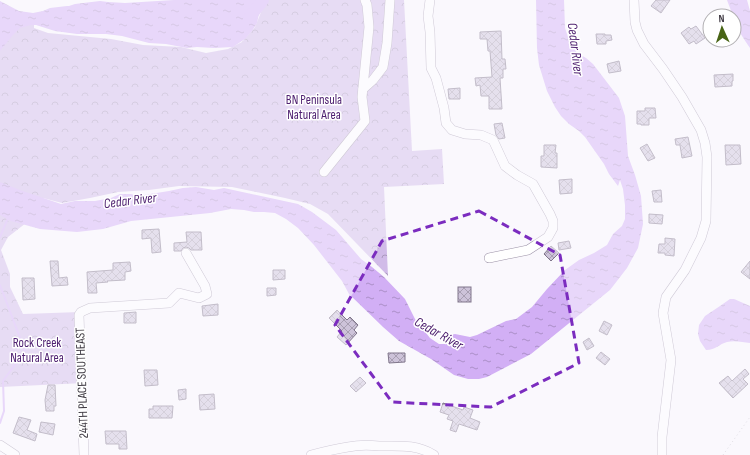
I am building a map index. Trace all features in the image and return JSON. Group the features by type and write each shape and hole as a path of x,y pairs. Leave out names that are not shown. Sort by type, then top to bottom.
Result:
{"street":[{"path":"324,172 365,121 362,97 369,27 367,5 365,0"},
{"path":"363,89 373,80 383,67 387,43 390,0"},
{"path":"430,0 428,16 431,68 436,78 443,102 446,123 452,130 465,134 481,135 493,140 504,166 533,184 553,221 553,228 548,237 528,250 489,258"},
{"path":"634,0 635,22 644,44 682,98 701,130 706,143 706,221 701,238 685,270 666,296 663,312 671,360 662,437 662,455"},
{"name":"244TH PLACE SOUTHEAST","path":"84,455 79,315 81,312 90,308 169,303 179,293 199,298 207,294 205,286 186,253"},
{"path":"0,445 15,455"},
{"path":"375,445 375,455"},
{"path":"311,455 350,446 375,445 415,447 426,450 434,455"}],"path":[{"path":"724,455 750,417"}],"highlighted area":[{"path":"479,211 560,255 579,363 491,407 392,402 335,325 382,241"}],"green space":[{"name":"BN Peninsula Natural Area","path":"266,0 404,0 412,151 442,149 444,184 384,187 388,276 328,214 310,204 285,198 232,187 179,186 118,192 62,203 43,198 44,209 8,237 1,250 10,274 10,287 23,314 80,312 84,383 0,387 0,5 34,18 34,28 48,33 111,39 143,45 181,47 206,53 228,49 242,42 255,27"}],"water":[{"path":"174,0 259,0 259,14 257,23 252,31 245,39 233,47 187,48 166,44 149,43 122,36 106,34 77,34 55,31 36,25 31,25 20,28 0,51 0,1 19,11 33,13 50,8 100,1 125,3"},
{"path":"536,0 564,0 565,28 569,40 577,53 593,64 619,98 625,116 628,156 641,196 643,224 638,248 627,268 610,290 531,354 487,377 468,379 454,375 431,359 399,341 349,294 342,281 314,245 298,228 275,213 231,209 210,213 131,221 103,229 77,232 40,229 11,221 0,215 0,182 61,204 75,201 95,201 111,198 120,194 131,194 138,196 196,187 214,190 224,188 298,204 312,212 336,230 361,259 384,277 405,299 415,319 430,338 439,344 447,344 452,341 445,336 455,334 470,337 477,335 506,321 516,319 532,307 565,270 579,260 607,245 613,234 622,226 625,219 623,189 620,180 618,186 585,137 561,116 547,91 539,65 537,48"},
{"path":"727,0 747,0 750,11 750,48 742,35 742,8 730,8"},
{"path":"730,299 734,299 750,306 750,343 730,341 706,350 700,341 698,334 699,325 705,316"}],"building":[{"path":"656,0 670,0 661,13 651,6"},
{"path":"696,26 702,34 702,40 696,44 694,41 689,44 681,33 689,27 691,29"},
{"path":"501,31 502,59 505,59 506,69 503,69 503,78 500,78 502,109 489,109 489,96 481,96 480,85 476,86 475,78 492,77 490,51 488,51 487,39 480,39 480,32"},
{"path":"596,34 611,35 612,40 606,41 606,44 597,44"},
{"path":"619,61 621,71 609,73 607,64"},
{"path":"733,74 732,86 715,87 714,75"},
{"path":"460,88 460,99 449,99 448,89"},
{"path":"645,108 655,108 656,118 649,118 649,125 637,124 637,111 645,111"},
{"path":"502,123 505,138 499,139 496,135 494,124"},
{"path":"688,137 692,156 682,158 680,145 676,145 675,139"},
{"path":"647,144 655,158 648,161 640,148"},
{"path":"544,145 556,145 555,153 557,153 557,168 541,167 541,156 544,156"},
{"path":"725,145 740,145 741,164 726,165"},
{"path":"572,179 572,193 560,194 559,180"},
{"path":"661,190 662,202 654,202 652,191"},
{"path":"649,214 663,215 662,224 649,223"},
{"path":"159,229 161,252 152,253 151,238 142,239 142,230"},
{"path":"186,232 201,232 202,250 191,250 186,247 181,251 174,251 174,243 187,242"},
{"path":"665,238 675,239 674,256 665,255 665,253 658,253 659,244 665,244"},
{"path":"569,241 571,248 559,250 558,243"},
{"path":"551,246 559,253 551,261 544,254"},
{"path":"50,261 58,261 59,278 67,277 68,285 52,286"},
{"path":"750,261 750,279 741,272"},
{"path":"130,262 131,271 125,272 125,280 96,283 97,293 88,293 87,272 113,270 113,263"},
{"path":"273,270 285,270 285,279 273,280"},
{"path":"22,278 34,278 35,299 23,300"},
{"path":"458,287 471,287 471,302 458,302"},
{"path":"267,288 276,288 276,295 267,296"},
{"path":"218,304 218,315 203,316 202,306"},
{"path":"337,310 347,320 350,317 358,325 354,330 357,333 346,345 337,337 342,331 329,318"},
{"path":"136,312 136,323 124,323 124,313"},
{"path":"604,321 612,325 607,335 599,331"},
{"path":"589,338 594,346 587,350 583,342"},
{"path":"601,352 610,359 605,365 596,358"},
{"path":"388,353 405,353 405,362 389,363"},
{"path":"745,369 749,374 743,379 748,384 733,398 719,383 728,376 732,381"},
{"path":"144,370 157,370 158,385 145,386"},
{"path":"360,377 366,383 356,392 350,386"},
{"path":"48,385 55,385 56,406 54,406 54,411 46,411 45,400"},
{"path":"186,389 186,399 179,400 178,390"},
{"path":"214,394 215,409 200,410 199,395"},
{"path":"443,403 463,410 464,407 473,410 470,418 480,422 477,430 459,424 456,432 450,430 453,421 447,419 449,415 440,412"},
{"path":"153,406 173,406 172,418 149,418 149,409 153,409"},
{"path":"19,417 31,420 27,430 37,434 35,441 13,433"},
{"path":"41,422 55,424 53,435 39,432"},
{"path":"105,431 126,431 127,449 119,449 119,444 106,444"}],"waterway":[{"name":"Cedar River","path":"249,18 263,0"},
{"path":"0,237 8,218"},
{"path":"0,285 25,351 3,381 4,411 0,423"}],"park label":[{"name":"Rock Creek Natural Area","path":"37,350"}]}
